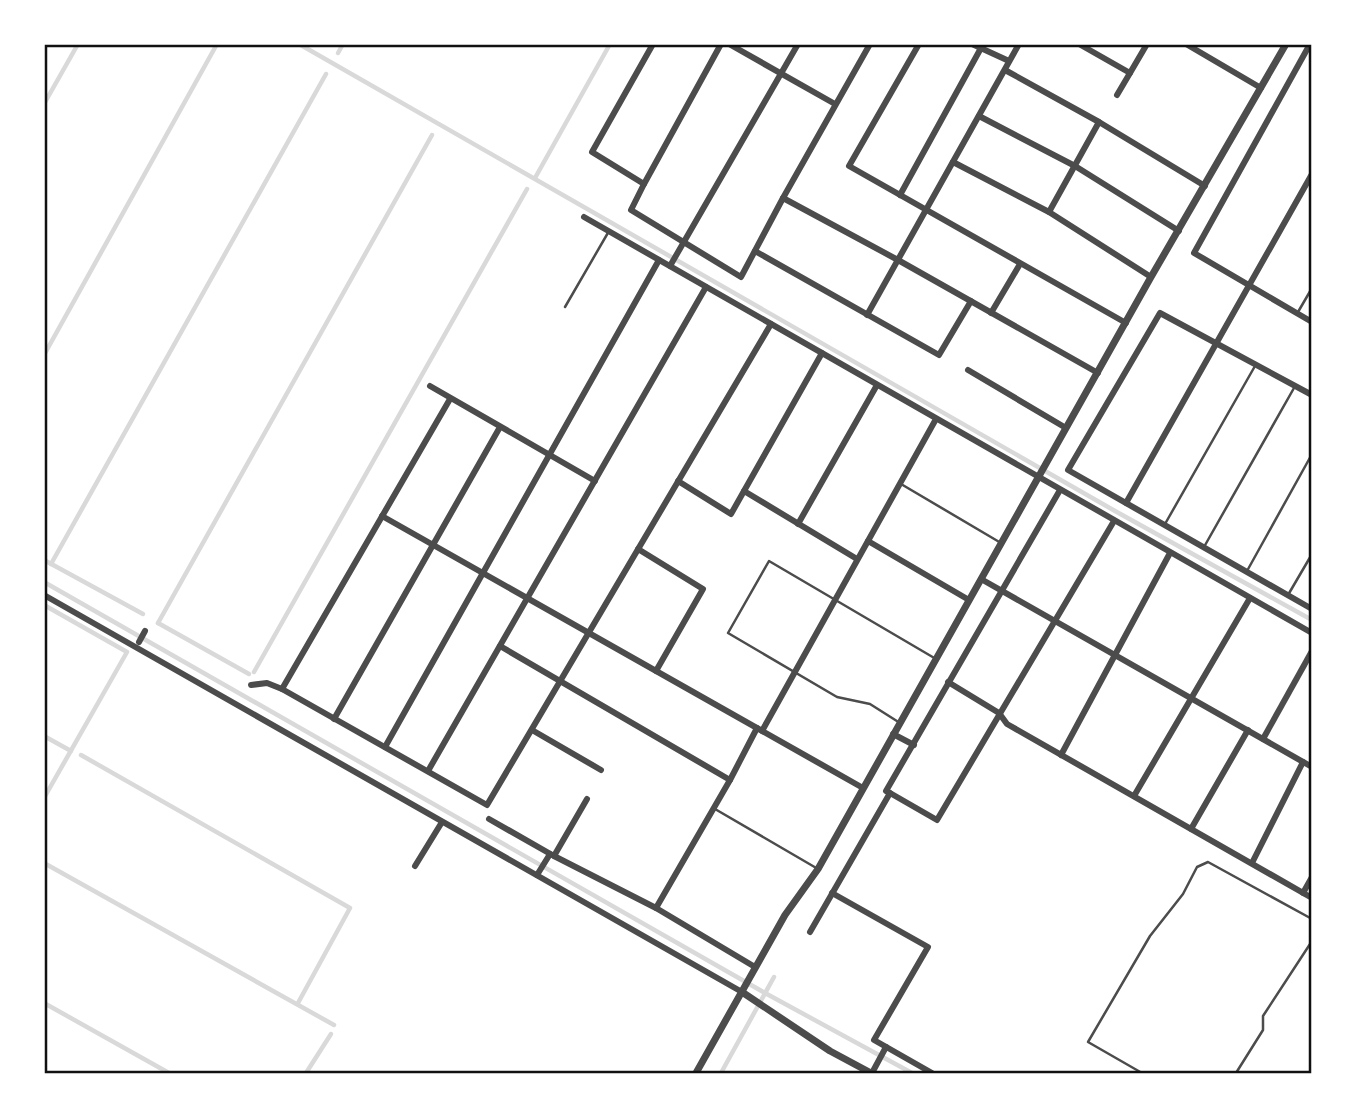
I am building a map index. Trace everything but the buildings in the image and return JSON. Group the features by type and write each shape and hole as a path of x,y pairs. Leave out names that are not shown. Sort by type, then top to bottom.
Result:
{"street":[{"path":"644,184 592,152 653,44"},
{"path":"721,44 631,210 741,277 870,44"},
{"path":"730,44 835,104"},
{"path":"670,266 798,44"},
{"path":"919,44 849,166 1126,323"},
{"path":"972,44 1009,61"},
{"path":"867,315 1019,44"},
{"path":"1079,44 1130,73"},
{"path":"1117,95 1147,44"},
{"path":"1186,44 1261,88"},
{"path":"696,1073 785,915 818,869 1151,277 1286,44"},
{"path":"1310,44 1194,253 1312,322"},
{"path":"900,195 981,48"},
{"path":"1005,70 1205,186"},
{"path":"979,116 1075,166 1179,231"},
{"path":"1049,212 1098,122"},
{"path":"953,162 1049,212 1151,277"},
{"path":"1126,503 1312,174"},
{"path":"783,198 1097,373"},
{"path":"584,217 1312,633"},
{"path":"755,251 939,355 971,301"},
{"path":"384,747 659,260"},
{"path":"991,313 1020,264"},
{"path":"428,771 706,287"},
{"path":"1312,395 1160,313 1068,470 1312,609"},
{"path":"251,685 267,683 282,689 488,805 771,324"},
{"path":"678,481 731,514 822,353"},
{"path":"968,370 1066,428"},
{"path":"798,524 877,385"},
{"path":"430,386 595,481"},
{"path":"282,689 450,399"},
{"path":"656,908 794,673 936,419"},
{"path":"334,719 499,427"},
{"path":"1060,490 886,791 937,820 1114,521"},
{"path":"744,491 857,559"},
{"path":"382,516 863,788"},
{"path":"868,541 969,600"},
{"path":"638,549 703,589 656,671"},
{"path":"1061,755 1171,553"},
{"path":"981,579 1309,764 1252,863"},
{"path":"44,595 742,991 830,1051 873,1071 886,1047"},
{"path":"1134,796 1250,598"},
{"path":"139,642 145,631"},
{"path":"500,646 730,780"},
{"path":"1263,739 1312,651"},
{"path":"948,682 999,713 1007,724 1312,898"},
{"path":"532,730 601,769"},
{"path":"1191,829 1248,730"},
{"path":"893,734 914,745"},
{"path":"810,932 890,793"},
{"path":"538,873 587,799"},
{"path":"489,819 551,855 656,908 753,971"},
{"path":"415,866 442,822"},
{"path":"1303,893 1312,877"},
{"path":"832,893 928,947 874,1040 932,1073"}],"lane":[{"path":"565,307 609,231"},
{"path":"1298,313 1312,288"},
{"path":"1165,524 1255,365"},
{"path":"1204,547 1296,386"},
{"path":"1247,571 1312,454"},
{"path":"900,483 1001,543"},
{"path":"1288,595 1312,554"},
{"path":"900,723 870,704 837,697 728,633 769,561 936,659"},
{"path":"714,808 818,869"},
{"path":"1142,1073 1088,1042 1150,936 1183,894 1197,867 1208,862 1312,919"},
{"path":"1236,1073 1263,1030 1263,1016 1312,941"}],"waterway":[{"path":"44,104 78,44"},
{"path":"44,355 217,44"},
{"path":"299,44 1115,511 1312,620"},
{"path":"338,53 343,44"},
{"path":"535,178 610,44"},
{"path":"51,564 326,74"},
{"path":"158,623 432,135"},
{"path":"254,672 527,189"},
{"path":"44,560 143,614"},
{"path":"44,582 765,993 912,1073"},
{"path":"44,605 127,652 44,798"},
{"path":"158,623 249,674"},
{"path":"44,736 71,751"},
{"path":"81,755 350,908 298,1003"},
{"path":"44,863 334,1025"},
{"path":"721,1073 774,977"},
{"path":"44,1003 169,1073"},
{"path":"306,1073 331,1034"}]}
